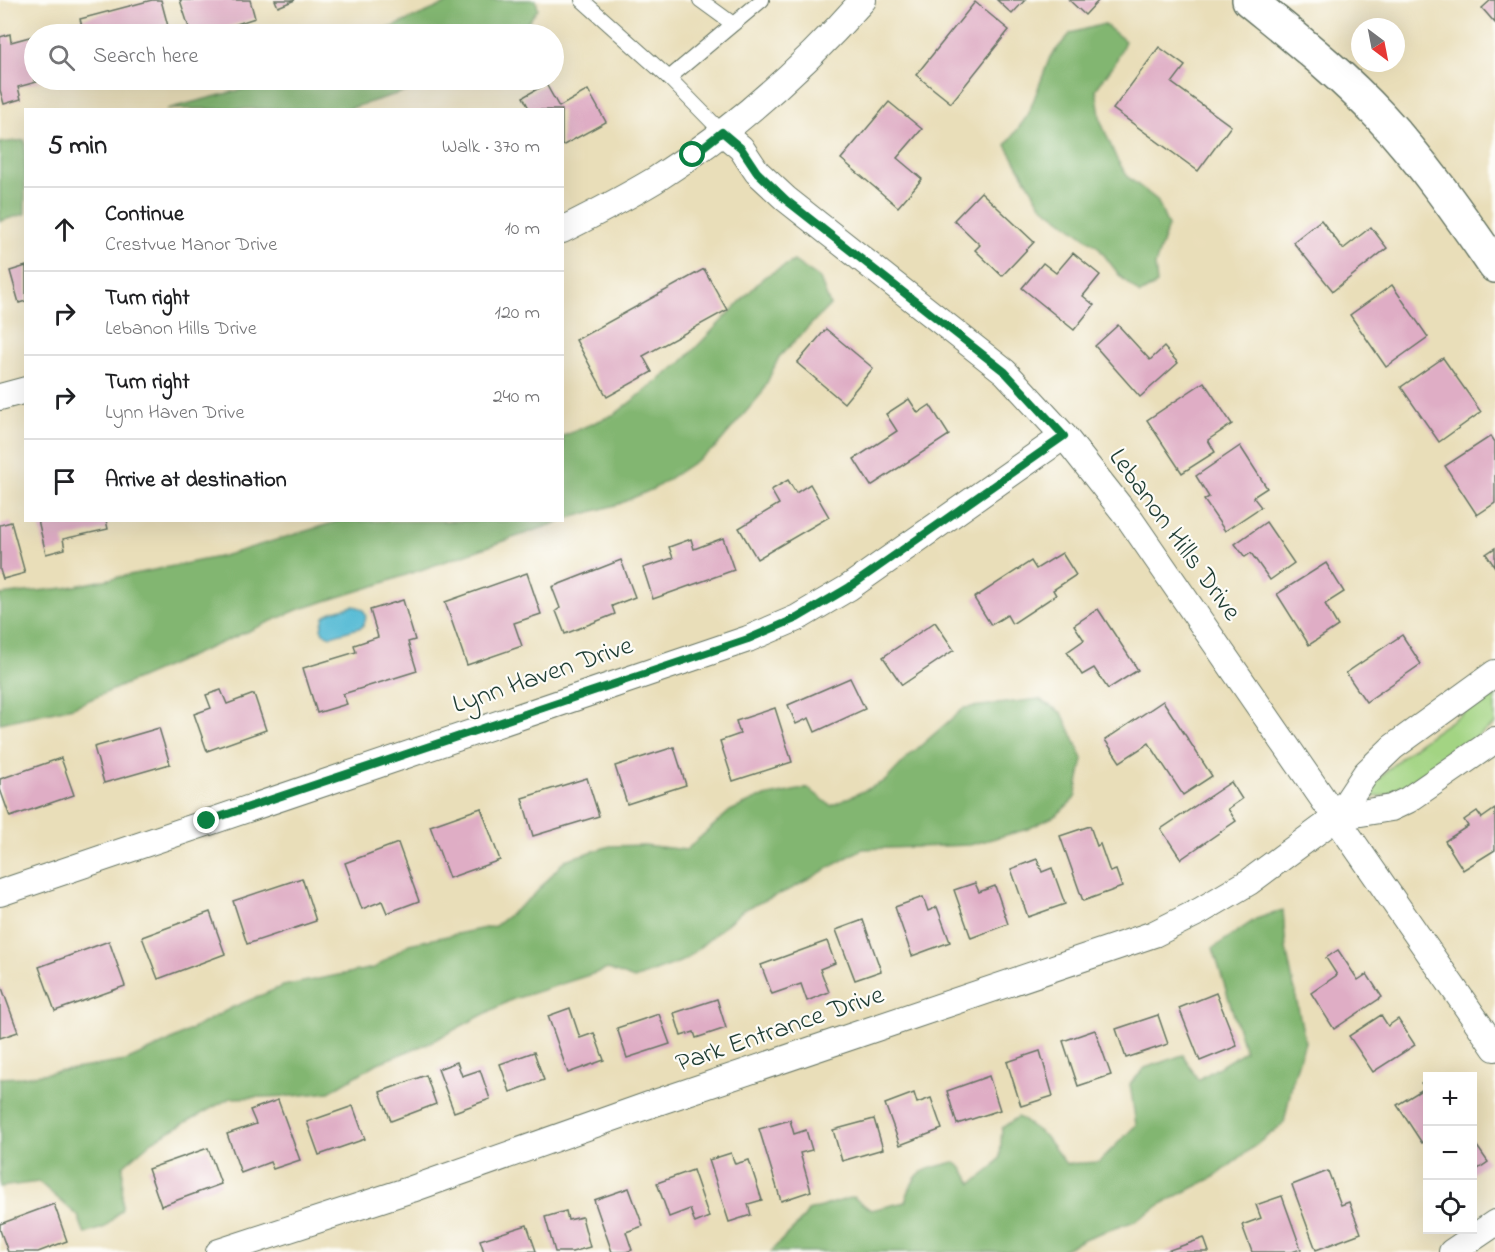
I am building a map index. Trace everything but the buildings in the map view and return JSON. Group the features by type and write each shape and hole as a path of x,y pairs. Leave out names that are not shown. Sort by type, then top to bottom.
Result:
{"main road":[{"path":"1249,0 1309,48 1380,116 1439,187 1495,266"}],"street":[{"path":"564,229 655,180 722,132 794,71 863,0"},
{"name":"Lebanon Hills Drive","path":"722,132 741,148 757,172 786,200 1005,372 1064,436 1131,521 1495,1048"},
{"path":"0,397 24,391"},
{"name":"Lynn Haven Drive","path":"0,893 748,639 797,618 848,588 1064,436"},
{"name":"Park Entrance Drive","path":"219,1252 412,1189 1154,934 1200,911 1249,882 1337,817 1360,781 1379,759 1495,673"},
{"name":"Park Entrance Drive","path":"1337,817 1391,807 1408,800 1495,740"},
{"path":"1452,1252 1495,1223"}],"lane":[{"path":"582,0 669,78 722,132"},
{"path":"700,0 733,24"},
{"path":"669,78 762,0"}],"green space":[{"path":"455,0 536,0 538,9 527,24 399,24"},
{"path":"1104,24 1125,41 1115,63 1096,89 1101,122 1117,160 1128,177 1157,200 1168,226 1155,265 1157,284 1140,294 1120,276 1098,247 1041,205 1006,145 1028,115 1050,57 1071,33"},
{"path":"240,90 410,90 351,108 171,108"},
{"path":"24,140 24,214 0,221 0,143"},
{"path":"794,261 820,279 830,305 779,357 762,393 715,448 655,488 619,504 564,519 564,436 615,414 681,363 764,277"},
{"path":"336,522 559,522 297,610 73,707 0,723 0,595 65,588 223,556"},
{"path":"1495,692 1495,724 1402,788 1387,795 1366,798 1391,767 1424,739"},
{"path":"1039,699 1062,713 1083,759 1075,798 1057,815 1028,829 970,845 862,849 793,888 743,910 685,960 634,979 608,969 511,1000 429,1043 378,1063 329,1092 293,1096 230,1098 152,1141 123,1166 122,1209 105,1227 85,1234 78,1216 39,1182 0,1187 0,1078 22,1077 126,1061 168,1042 231,1008 283,986 374,968 409,944 495,926 533,896 565,860 610,846 644,845 686,850 730,811 759,798 808,788 831,806 885,781 909,756 964,708"},
{"path":"1283,910 1286,948 1305,1042 1293,1079 1284,1123 1216,1176 1165,1202 1135,1221 1086,1238 1059,1252 771,1252 808,1211 853,1197 871,1210 905,1202 916,1177 926,1170 954,1162 962,1168 972,1184 991,1169 1000,1158 1002,1128 1018,1117 1045,1136 1066,1164 1099,1162 1136,1125 1130,1084 1145,1068 1183,1055 1198,1080 1245,1051 1213,948 1256,919"}],"water":[{"path":"353,606 361,608 365,613 362,627 331,636 323,633 321,628 324,617 331,612"}],"route":[{"path":"207,821 748,639 797,618 848,588 1064,436 1005,372 786,200 757,172 741,148 722,132 693,155"}]}
